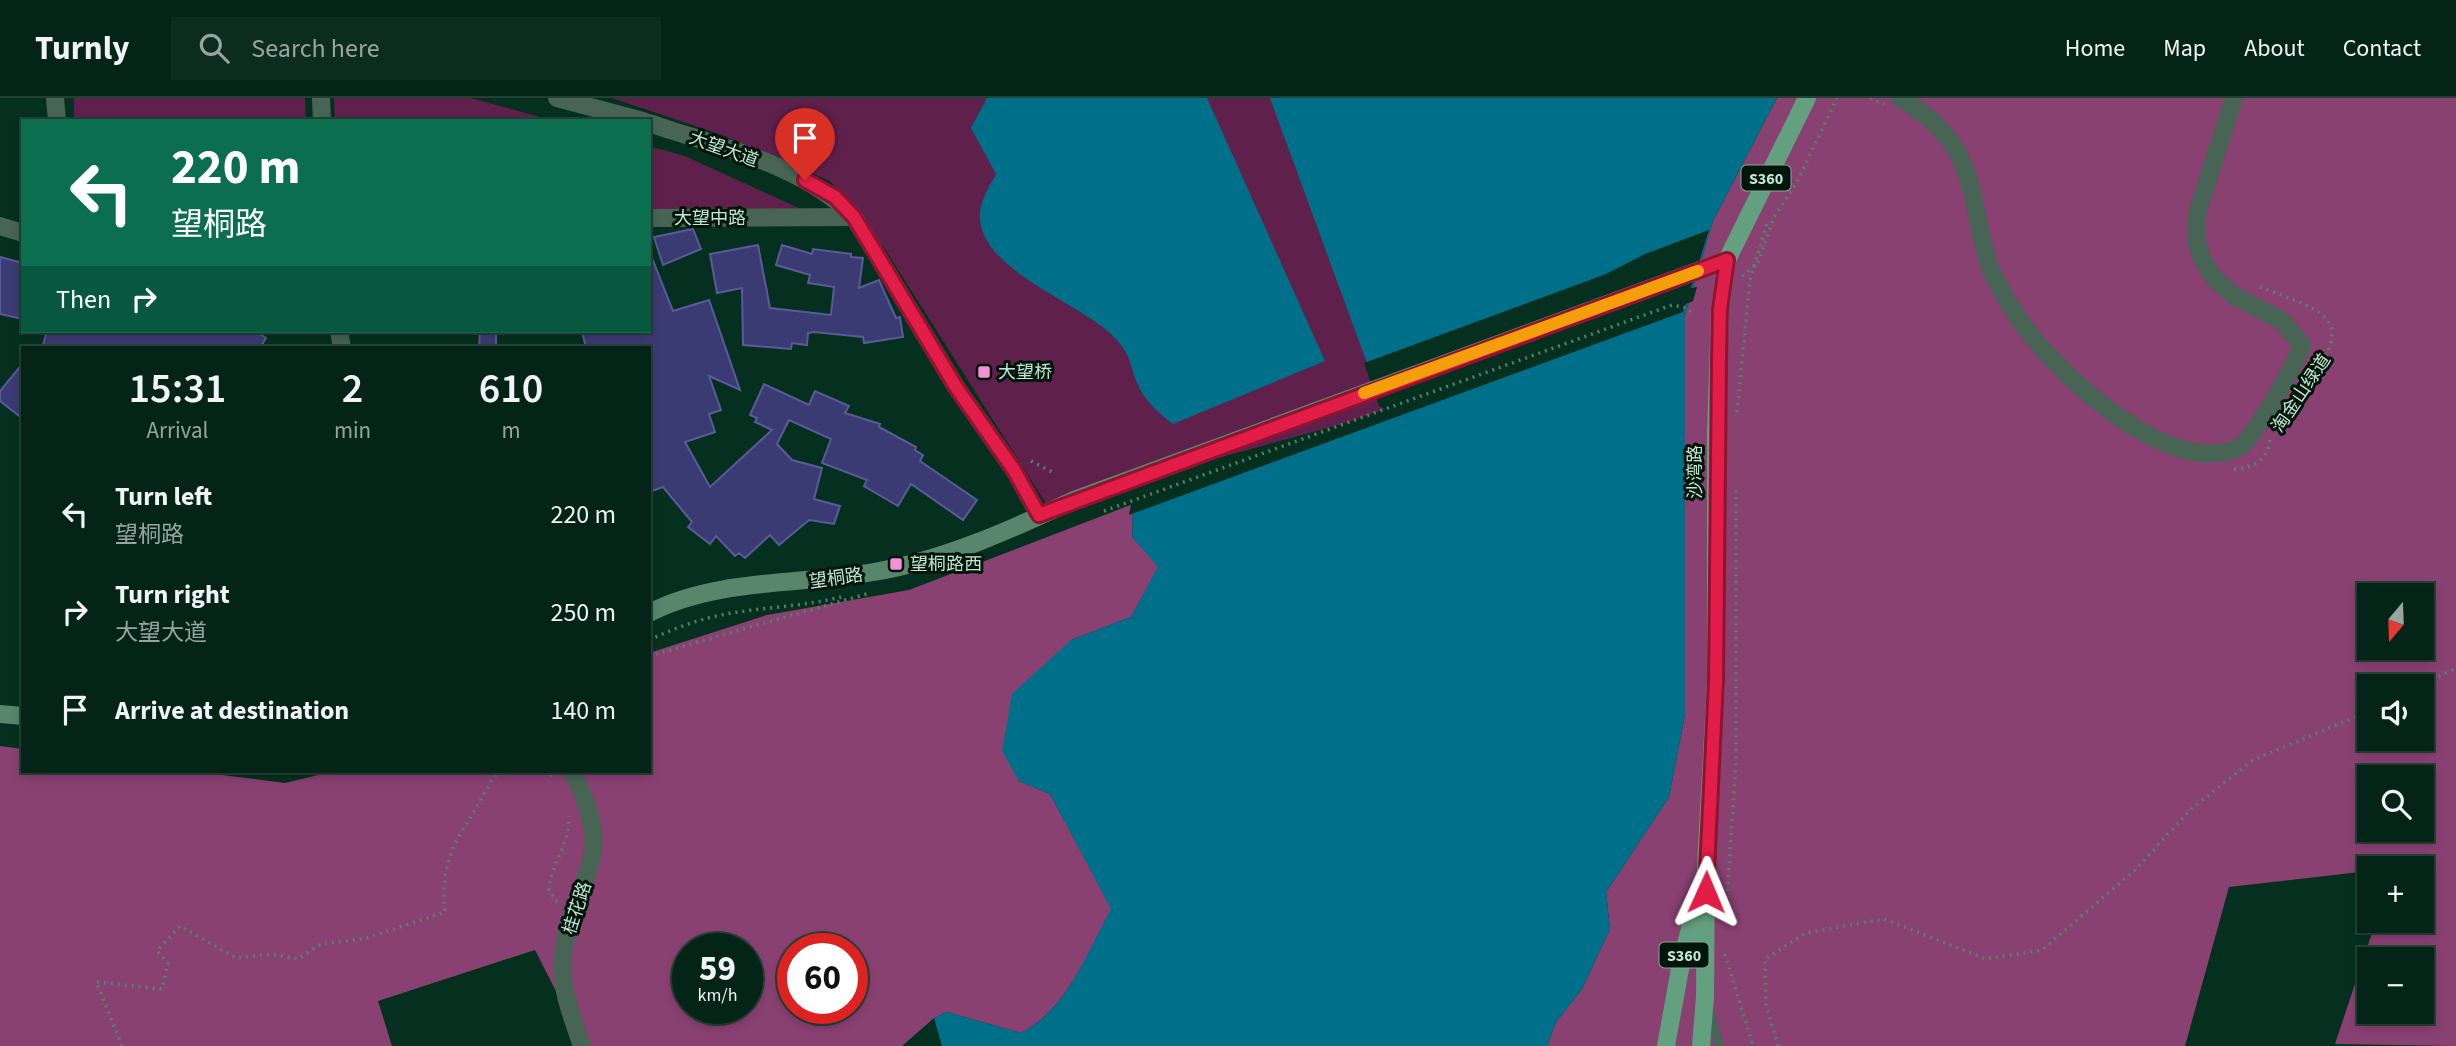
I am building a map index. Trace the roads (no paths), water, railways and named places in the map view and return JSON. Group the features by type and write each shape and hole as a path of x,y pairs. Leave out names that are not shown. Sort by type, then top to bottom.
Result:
{"main road":[{"name":"沙湾路","path":"1701,1046 1705,997 1706,865 1716,681 1720,323 1727,260 1807,98"},
{"name":"望桐路","path":"651,612 698,595 877,572 944,555 1074,500 1727,260"},
{"path":"0,714 21,716"},
{"name":"沙湾路","path":"1666,1046 1680,969 1706,865"}],"street":[{"path":"55,98 57,119"},
{"path":"321,98 322,119"},
{"path":"558,98 636,119"},
{"name":"淘金山绿道","path":"1900,98 1926,114 1945,133 1959,155 1990,266 2018,317 2039,344 2071,378 2122,420 2185,450 2218,452 2240,447 2254,433 2267,406 2295,364 2302,345 2282,321 2233,295 2215,279 2202,259 2196,239 2197,215 2234,98"},
{"name":"大望大道","path":"651,124 805,180 835,197 854,217 956,387 1014,470 1039,515"},
{"name":"大望中路","path":"651,218 854,217"},
{"path":"0,226 21,232"},
{"name":"桂花路","path":"572,773 587,804 595,833 594,852 564,947 562,979 566,1002 582,1046"}],"lane":[{"path":"1705,997 1721,1043"}],"water":[{"path":"987,98 1207,98 1325,361 1173,424 1143,394 1128,357 1114,337 1098,323 1028,280 1006,263 990,245 981,225 982,203 996,174 971,128"},
{"path":"1270,98 1777,98 1713,221 1685,315 1685,715 1669,797 1606,892 1610,929 1582,989 1556,1022 1547,1046 942,1046 934,1018 947,1012 1021,1033 1037,1023 1064,995 1111,909 1050,794 1019,781 1002,751 1012,694 1071,640 1131,617 1158,567 1132,537 1133,504 1393,410 1382,404"}],"place":[{"name":"大望桥","path":"984,372"},
{"name":"望桐路西","path":"896,564"}]}
